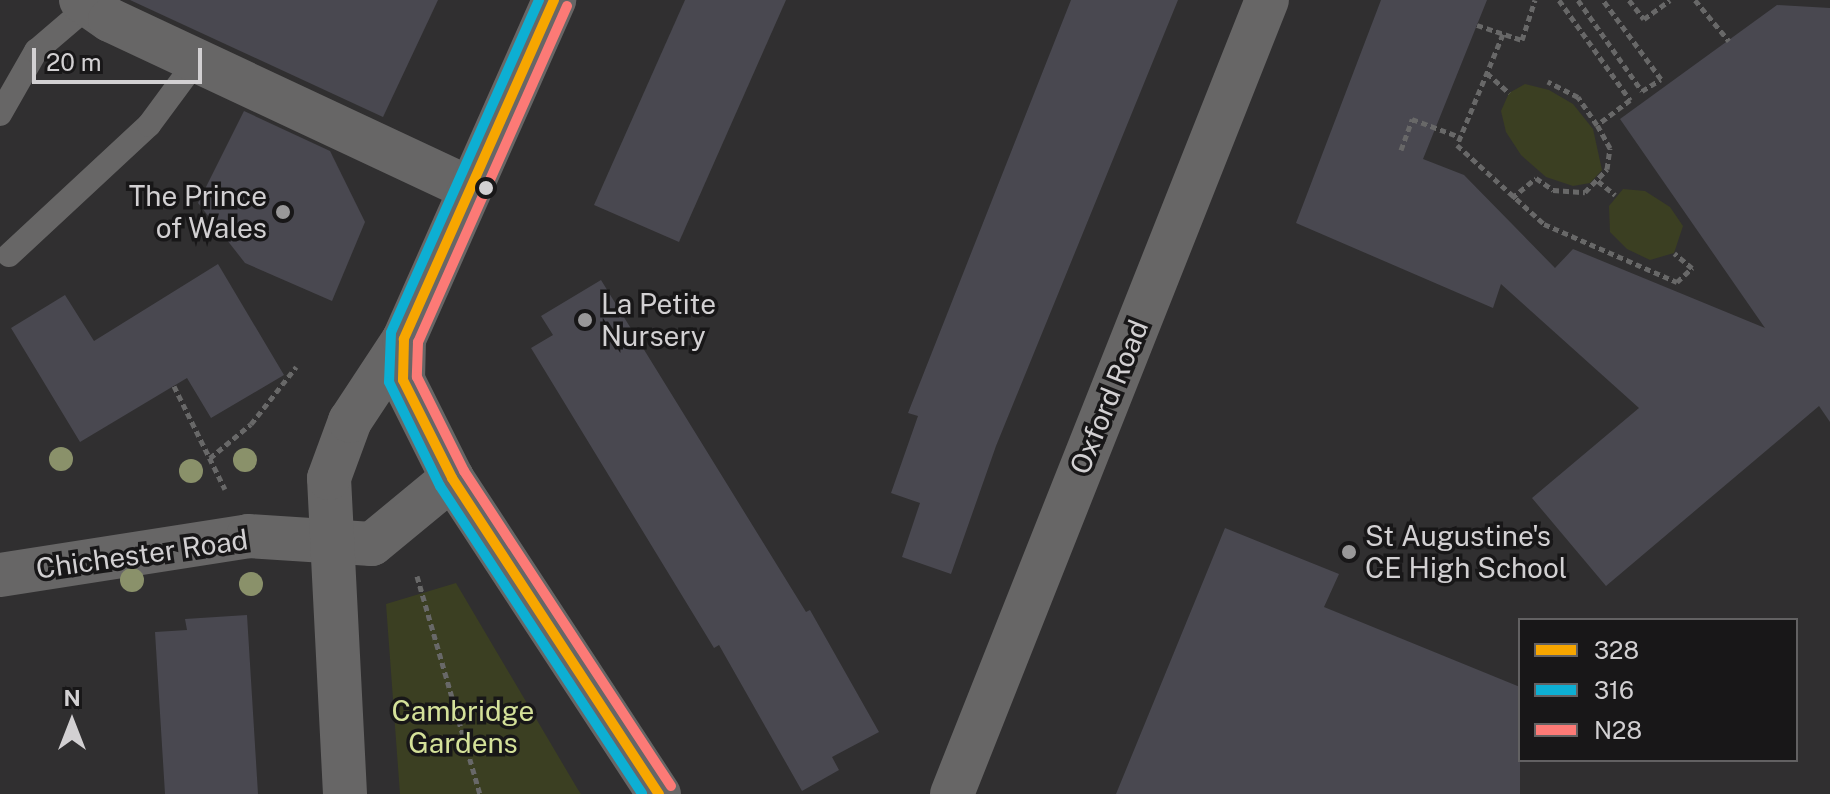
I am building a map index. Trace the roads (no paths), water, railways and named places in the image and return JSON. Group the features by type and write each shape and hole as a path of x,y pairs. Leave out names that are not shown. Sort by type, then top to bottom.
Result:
{"street":[{"path":"345,794 329,478 339,445 404,339 554,0"},
{"name":"Oxford Road","path":"952,794 1267,0"},
{"path":"86,2 110,20 469,188"},
{"path":"404,339 403,380 452,478 659,794"},
{"path":"332,544 372,544 452,478"},
{"name":"Chichester Road","path":"0,575 248,536 332,544"}],"lane":[{"path":"0,114 36,51 86,2"},
{"path":"9,255 149,125 197,60"}],"place":[{"name":"The Prince of Wales","path":"283,212"},
{"name":"La Petite Nursery","path":"585,320"},
{"name":"St Augustine's CE High School","path":"1349,552"}],"park label":[{"name":"Cambridge Gardens","path":"463,727"}]}
